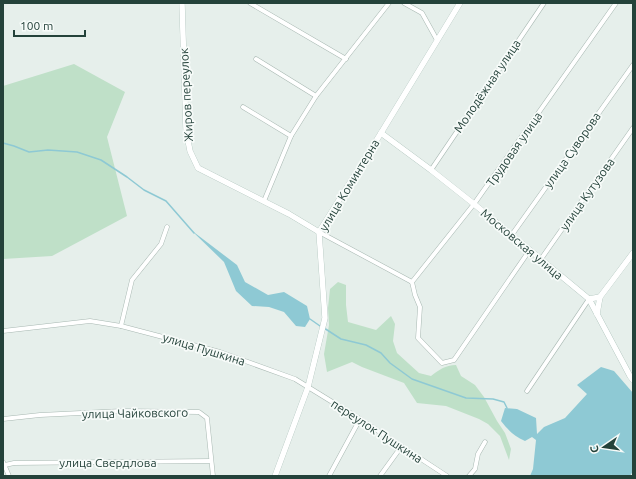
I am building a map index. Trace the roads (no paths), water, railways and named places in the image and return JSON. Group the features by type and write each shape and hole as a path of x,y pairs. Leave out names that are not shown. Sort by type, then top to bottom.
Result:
{"street":[{"name":"Жиров переулок","path":"182,3 186,130 190,151 198,168 289,214 319,232"},
{"path":"250,3 346,59"},
{"path":"264,201 291,136 316,96 389,3"},
{"path":"404,3 422,13 437,40"},
{"name":"улица Коминтерна","path":"308,387 325,318 319,232 460,3"},
{"name":"Молодёжная улица","path":"431,170 544,3"},
{"name":"Трудовая улица","path":"412,282 474,204 616,3"},
{"path":"256,59 316,96"},
{"name":"улица Суворова","path":"511,236 633,64"},
{"path":"242,107 291,136"},
{"name":"улица Кутузова","path":"541,259 633,128"},
{"name":"Московская улица","path":"381,133 474,204 529,251 541,259 589,299 633,380"},
{"path":"121,326 132,280 161,244 167,227"},
{"path":"319,232 412,282 420,307 418,338 442,363 454,360 529,251"},
{"path":"597,314 600,297 633,253"},
{"path":"527,391 589,299 600,297"},
{"name":"улица Пушкина","path":"3,331 90,321 121,326 220,352 295,379 308,387"},
{"path":"275,476 308,387"},
{"name":"переулок Пушкина","path":"308,387 447,476"},
{"name":"улица Чайковского","path":"3,419 40,415 122,411 199,412 207,418 213,476"},
{"path":"328,476 360,419"},
{"path":"469,476 476,469 478,454 484,442"},
{"path":"380,476 401,447"},
{"name":"улица Свердлова","path":"4,464 211,461"},
{"path":"4,464 9,476"}],"water":[{"path":"191,230 237,265 245,282 268,295 284,292 307,306 310,319 305,327 296,326 284,312 269,307 252,306 236,291 224,262"},
{"path":"601,367 614,371 633,393 633,471 630,476 530,476 533,469 536,440 532,437 525,441 509,430 501,421 505,408 517,409 536,418 537,434 544,427 565,418 587,394 577,385"}],"waterway":[{"path":"3,143 29,152 48,150 77,152 101,160 144,190 166,201 194,233"},
{"path":"310,319 320,326"},
{"path":"324,328 341,339 366,345 381,353 390,363 412,379 466,398 493,399 504,402 507,408"}]}
